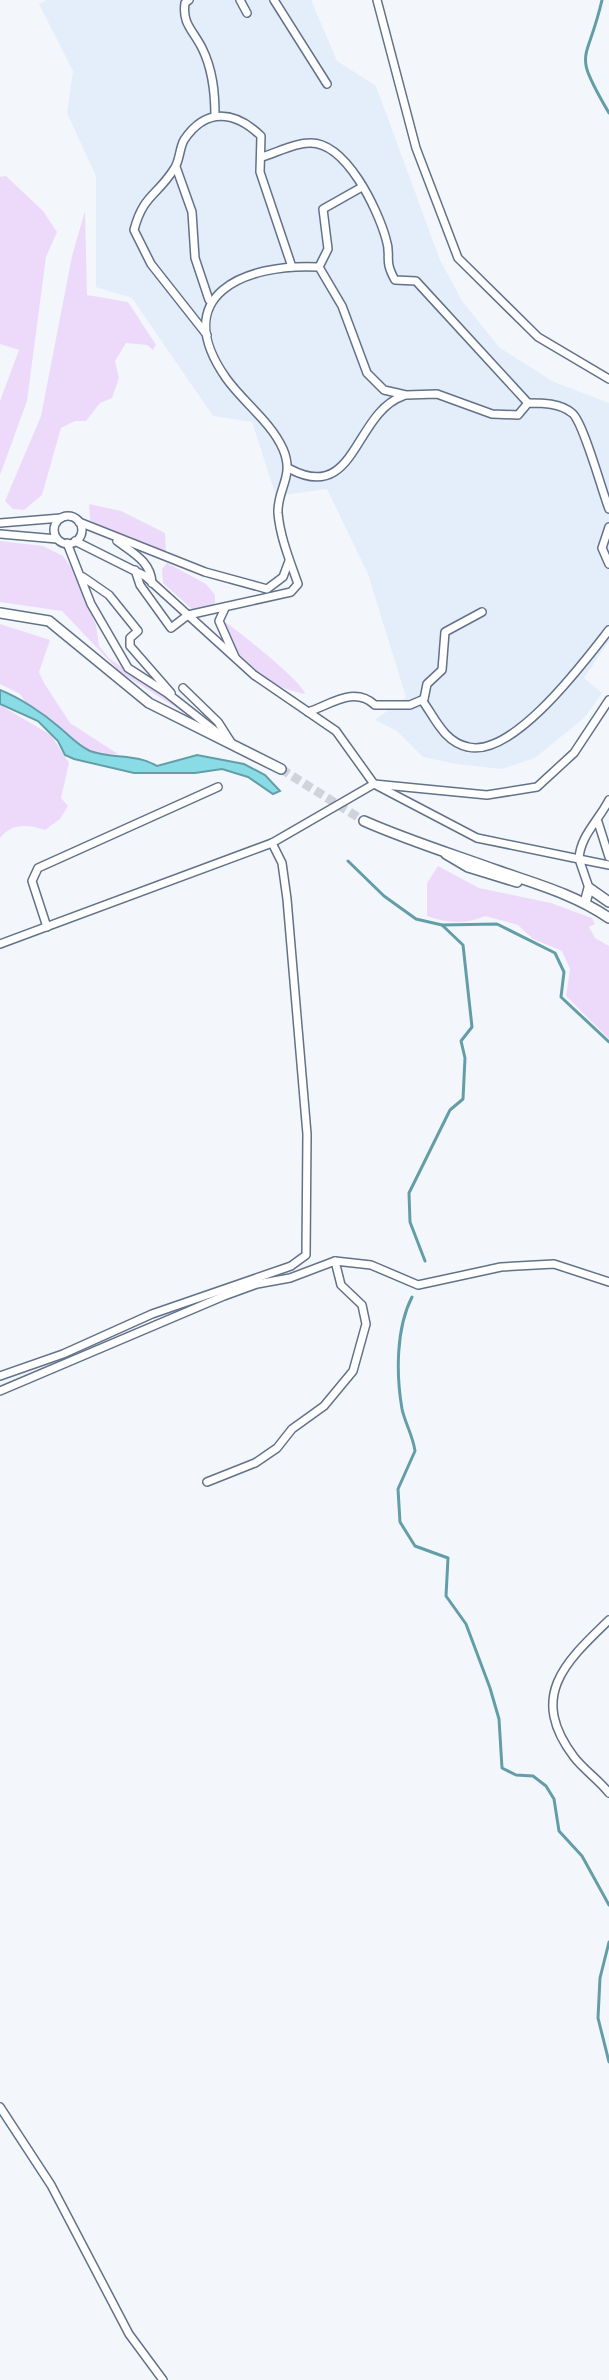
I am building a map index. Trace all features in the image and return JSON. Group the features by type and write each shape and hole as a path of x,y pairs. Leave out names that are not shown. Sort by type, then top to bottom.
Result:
{"street":[{"path":"189,0 185,3 183,18 202,49 215,86 215,116"},
{"path":"240,0 247,13"},
{"path":"274,0 327,84"},
{"path":"377,0 416,148 458,258 538,337 609,379"},
{"path":"135,570 143,590 171,628 188,615 291,592 298,584 278,510 290,469 282,447 225,376 208,337 151,264 134,230 140,207 176,167 183,142 204,118 226,114 248,124 261,136 260,172 292,267"},
{"path":"262,157 310,142 332,149 350,167 388,243 386,264 395,280 416,281 528,403 550,403 573,413 582,429 609,509"},
{"path":"176,167 192,212 195,258 209,300 208,337"},
{"path":"319,267 328,249 323,209 362,187"},
{"path":"209,300 231,281 292,267 319,267"},
{"path":"319,267 342,306 367,373 384,390 406,395 437,394 492,414 518,415 528,403"},
{"path":"290,469 305,478 333,473 347,462 376,412 387,401 406,395"},
{"path":"0,523 72,517 235,583 267,589 283,577 289,559"},
{"path":"57,539 55,526 61,518"},
{"path":"71,542 81,531 79,522"},
{"path":"609,527 602,548 609,564"},
{"path":"94,528 143,561 152,571 152,583"},
{"path":"0,534 71,542 135,570 235,658 336,731 374,784 477,838 609,865"},
{"path":"71,542 98,618 128,668 175,699 233,745"},
{"path":"83,577 109,595 139,633 130,638 136,657 164,681 175,699"},
{"path":"143,590 152,583"},
{"path":"154,605 166,596"},
{"path":"225,608 219,621 235,658"},
{"path":"422,700 427,684 442,670 445,632 482,612"},
{"path":"0,613 49,621 124,686 149,703 281,769"},
{"path":"422,700 452,740 468,747 482,748 502,742 568,683 609,630"},
{"path":"183,688 218,722 233,745"},
{"path":"308,712 354,693 365,696 375,705 410,705 422,700"},
{"path":"0,944 272,843 374,784 487,795 537,787 574,753 609,700"},
{"path":"47,927 32,881 38,868 218,787"},
{"path":"585,903 589,888 579,859 584,838 598,822 609,800"},
{"path":"364,821 553,888 609,918"},
{"path":"598,822 609,857"},
{"path":"0,1376 63,1354 152,1314 291,1266 306,1255 307,1134 287,899 282,863 272,843"},
{"path":"589,888 609,902"},
{"path":"0,1391 211,1301 335,1261 371,1265 418,1285 501,1267 554,1264 609,1282"},
{"path":"207,1482 255,1463 277,1448 292,1429 324,1406 353,1371 366,1324 362,1305 341,1285 335,1261"},
{"path":"609,1620 583,1644 550,1696 551,1713 574,1757 609,1793"},
{"path":"0,2107 51,2185 129,2334 163,2380"}],"shaded area":[{"path":"47,0 311,0 337,61 376,86 440,260 462,301 500,348 554,382 609,403 609,641 584,678 602,693 585,717 535,758 502,769 423,757 397,731 375,720 406,697 368,574 327,489 276,496 252,422 213,416 132,298 96,287 96,176 67,113 73,71 39,4"},
{"path":"6,176 43,211 57,232 46,257 27,401 0,475 0,401 19,350 0,344 0,177"},
{"path":"85,211 87,295 128,302 156,345 153,350 147,345 126,343 115,361 119,378 112,398 100,403 86,421 75,421 61,428 42,495 24,510 13,509 5,501 41,416 72,256"},
{"path":"89,504 121,511 165,533 166,552 121,538 90,520"},
{"path":"0,541 43,546 63,556 73,570 96,625 99,646 110,659 181,707 186,714 120,672 62,611 0,602"},
{"path":"167,563 206,584 215,595 215,603 209,608 193,610 163,583 162,569"},
{"path":"224,621 282,668 305,694 277,685 253,670 236,649"},
{"path":"0,624 50,640 39,672 44,683 70,723 118,754 98,754 78,745 29,707 20,694 0,684"},
{"path":"0,705 51,735 69,763 61,798 68,806 60,819 45,830 20,826 0,838"},
{"path":"438,866 479,888 551,903 592,918 595,924 589,927 595,938 609,946 609,1039 566,996 570,969 562,951 533,939 518,925 485,916 456,922 427,916 427,883"}],"water":[{"path":"0,690 39,711 90,751 141,759 157,766 197,755 244,764 265,775 280,791 273,794 248,777 222,769 195,773 134,773 74,759 65,755 58,741 38,721 0,704"}],"waterway":[{"path":"602,0 586,66 609,113"},
{"path":"348,861 384,896 416,919 442,925 497,924 555,953 564,972 561,997 609,1042"},
{"path":"425,1261 410,1222 409,1193 450,1110 463,1099 465,1058 461,1041 472,1027 463,945 442,925"},
{"path":"412,1297 400,1337 398,1366 402,1409 415,1451 398,1489 400,1522 415,1546 448,1558 446,1596 466,1624 490,1688 499,1719 502,1768 516,1775 533,1776 546,1786 554,1799 559,1831 582,1856 609,1905"},
{"path":"609,1942 600,1978 598,2018 609,2062"}],"tunnel":[{"path":"281,769 364,821"}]}
